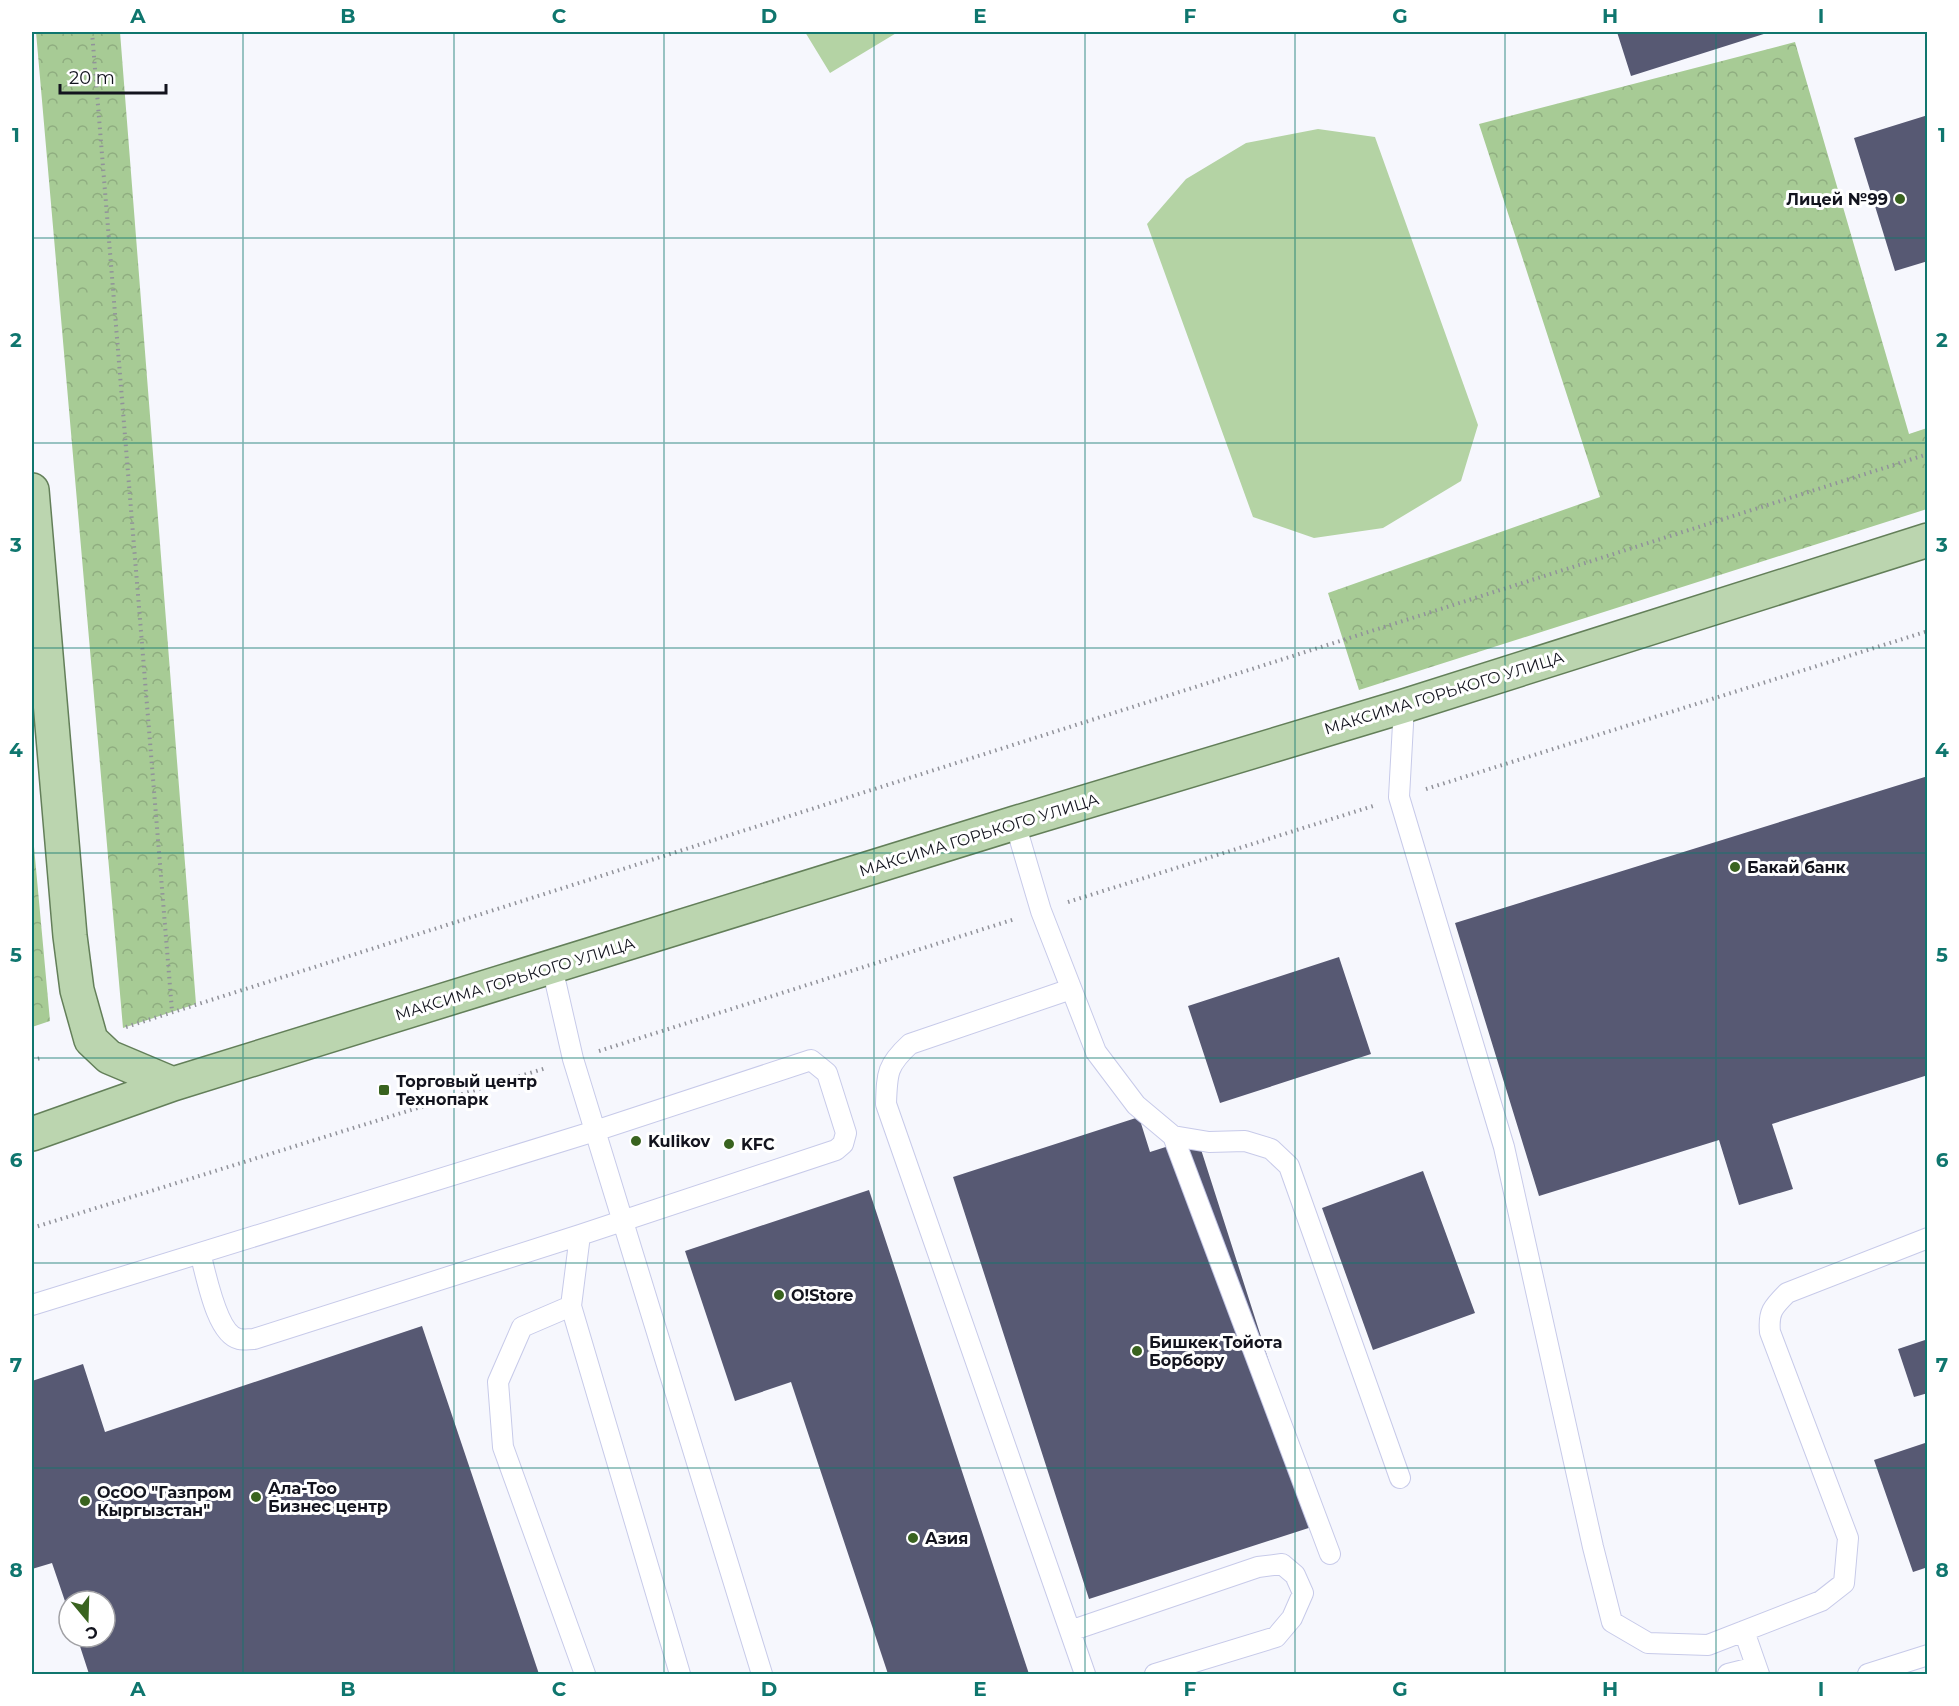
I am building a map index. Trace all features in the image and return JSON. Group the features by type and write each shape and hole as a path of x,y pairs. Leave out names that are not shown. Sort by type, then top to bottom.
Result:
{"main road":[{"path":"32,490 70,936 77,990 91,1040 109,1057 173,1084"},
{"name":"МАКСИМА ГОРЬКОГО УЛИЦА","path":"32,1134 173,1084 1015,823 1404,706 1928,540"}],"lane":[{"path":"1404,706 1399,797 1504,1147 1593,1547 1612,1622 1648,1643 1708,1645 1821,1601 1844,1583 1848,1538 1770,1332 1768,1318 1774,1306 1787,1293 1928,1238"},
{"path":"1015,823 1041,911 1096,1052 1136,1105 1173,1136 1330,1554"},
{"path":"552,967 573,1059 762,1674"},
{"path":"1071,989 910,1044 896,1057 887,1076 886,1104 1085,1674"},
{"path":"32,1305 200,1253 595,1131 811,1059 827,1073 846,1133 843,1144 836,1150 254,1339 237,1339 226,1330 219,1319 200,1253"},
{"path":"1173,1136 1209,1142 1245,1141 1271,1149 1289,1166 1400,1478"},
{"path":"580,1235 571,1306 680,1674"},
{"path":"571,1306 522,1327 498,1382 503,1447 585,1674"},
{"path":"1070,1631 1258,1567 1282,1564 1295,1575 1303,1593 1292,1618 1276,1637 1155,1674"},
{"path":"1728,1674 1757,1671 1744,1631"},
{"path":"1868,1674 1923,1663"}],"path":[{"path":"92,32 172,1011"},
{"path":"123,1028 1928,454"},
{"path":"32,1228 1928,631"},
{"path":"32,1060 41,1058"}],"green space":[{"path":"36,32 120,32 196,1004 123,1028"},
{"path":"805,32 898,32 830,73"},
{"path":"1795,42 1909,434 1927,428 1927,509 1359,690 1328,593 1600,497 1479,124"},
{"path":"1318,129 1375,137 1478,425 1461,481 1383,528 1314,538 1253,517 1147,224 1186,179 1246,143"},
{"path":"32,825 50,1021 32,1027"}],"building":[{"path":"1617,32 1770,32 1631,76"},
{"name":"Лицей №99","path":"1928,115 1928,261 1895,271 1854,138"},
{"path":"1928,776 1928,1075 1772,1124 1793,1189 1739,1205 1719,1140 1539,1196 1455,923"},
{"path":"1339,957 1371,1054 1220,1103 1188,1006"},
{"name":"Бишкек Тойота Борбору","path":"1139,1117 1150,1152 1197,1137 1321,1524 1089,1599 953,1177"},
{"path":"1423,1171 1475,1313 1373,1350 1322,1208"},
{"name":"Азия","path":"869,1190 1029,1674 888,1674 791,1382 735,1401 685,1251"},
{"name":"Ала-Тоо Бизнес центр","path":"422,1326 539,1674 89,1674 81,1649 117,1649 117,1589 61,1589 52,1563 32,1569 32,1381 83,1364 105,1432"},
{"path":"1928,1339 1928,1393 1914,1397 1898,1349"},
{"path":"1928,1442 1928,1567 1913,1572 1874,1460"}],"place":[{"name":"Лицей №99","path":"1900,199"},
{"name":"Бакай банк","path":"1735,867"},
{"name":"Торговый центр Технопарк","path":"384,1090"},
{"name":"Kulikov","path":"636,1141"},
{"name":"KFC","path":"729,1144"},
{"name":"O!Store","path":"779,1295"},
{"name":"Бишкек Тойота Борбору","path":"1137,1351"},
{"name":"Ала-Тоо Бизнес центр","path":"256,1497"},
{"name":"ОсОО \"Газпром Кыргызстан\"","path":"85,1501"},
{"name":"Азия","path":"913,1538"}]}
